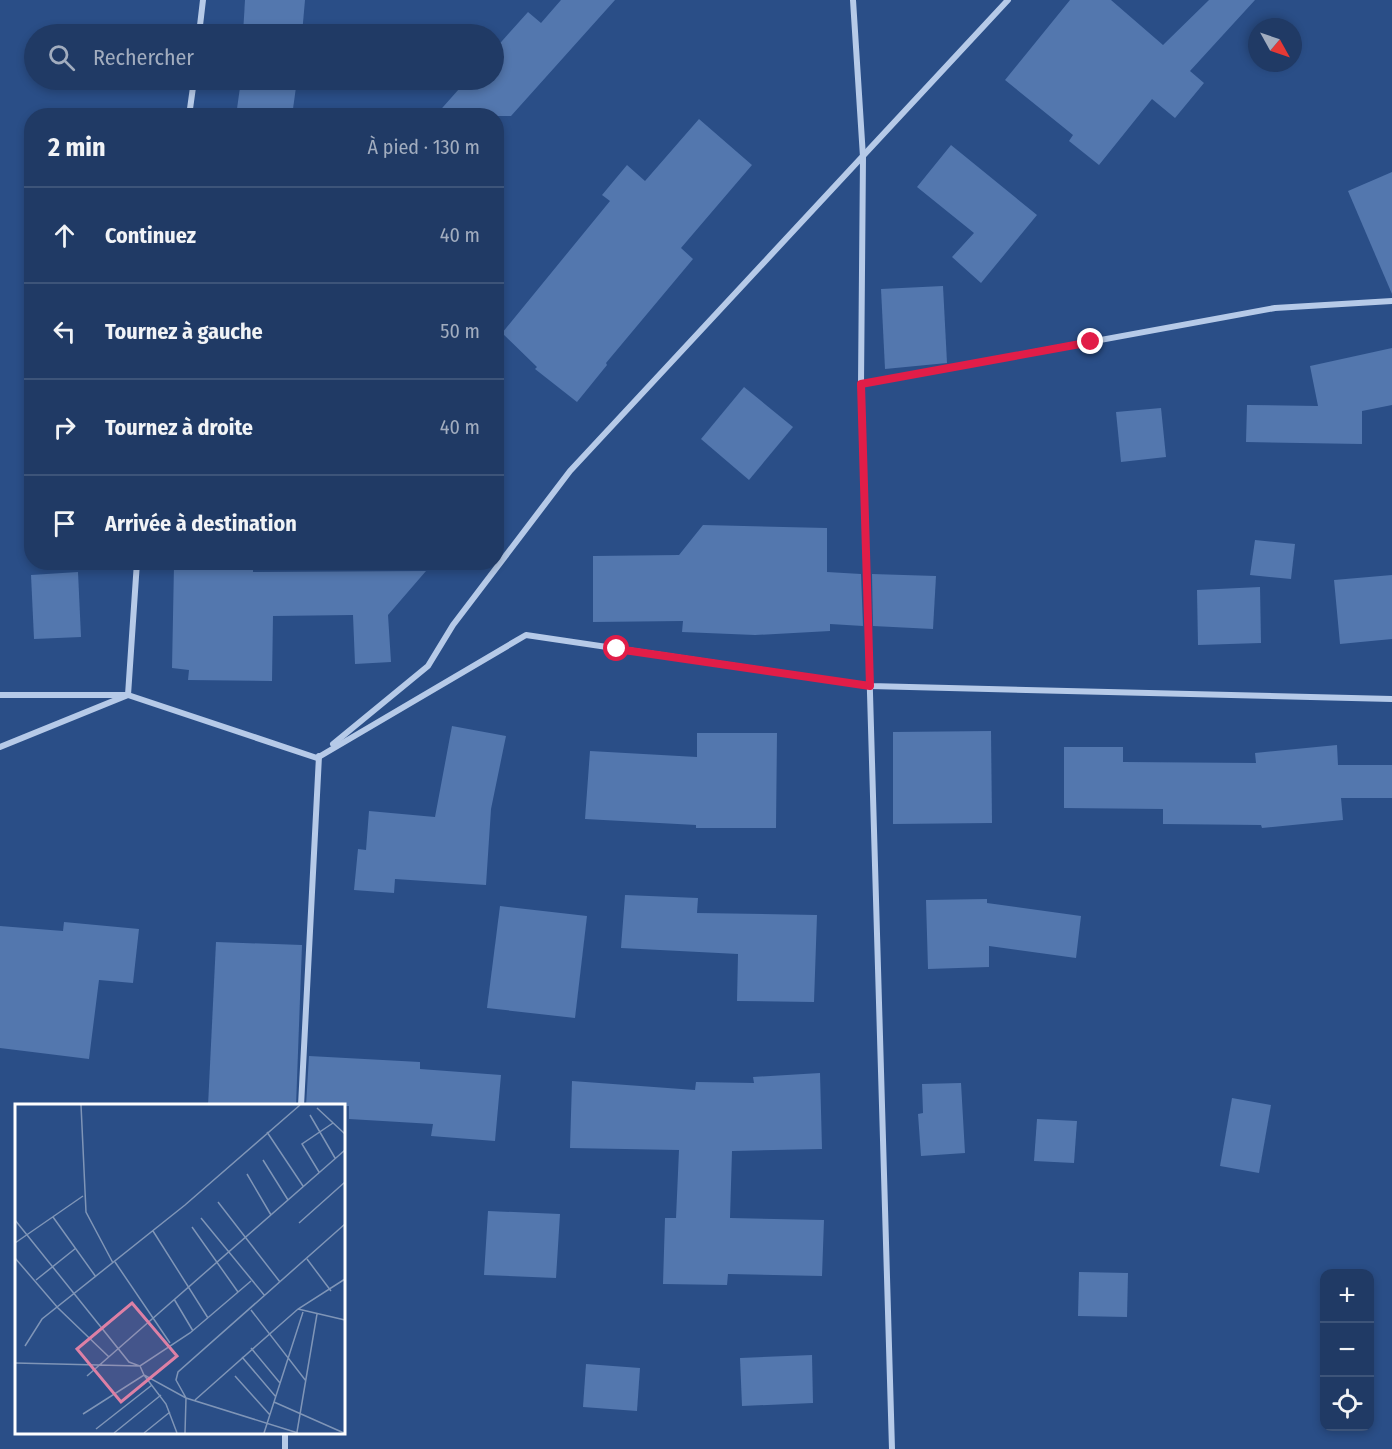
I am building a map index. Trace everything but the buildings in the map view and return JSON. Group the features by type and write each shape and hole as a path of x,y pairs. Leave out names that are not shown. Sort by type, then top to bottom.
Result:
{"street":[{"path":"200,24 203,0"},
{"path":"853,0 863,157 861,384 892,1449"},
{"path":"504,558 570,471 1008,0"},
{"path":"190,108 193,90"},
{"path":"861,384 1275,308 1392,301"},
{"path":"128,695 136,570"},
{"path":"301,1104 317,758 428,666 453,625 495,570"},
{"path":"0,696 128,695 317,758 526,635 870,686 1392,699"},
{"path":"0,747 128,695"}],"route":[{"path":"617,649 870,686 861,384 1091,342"}]}
